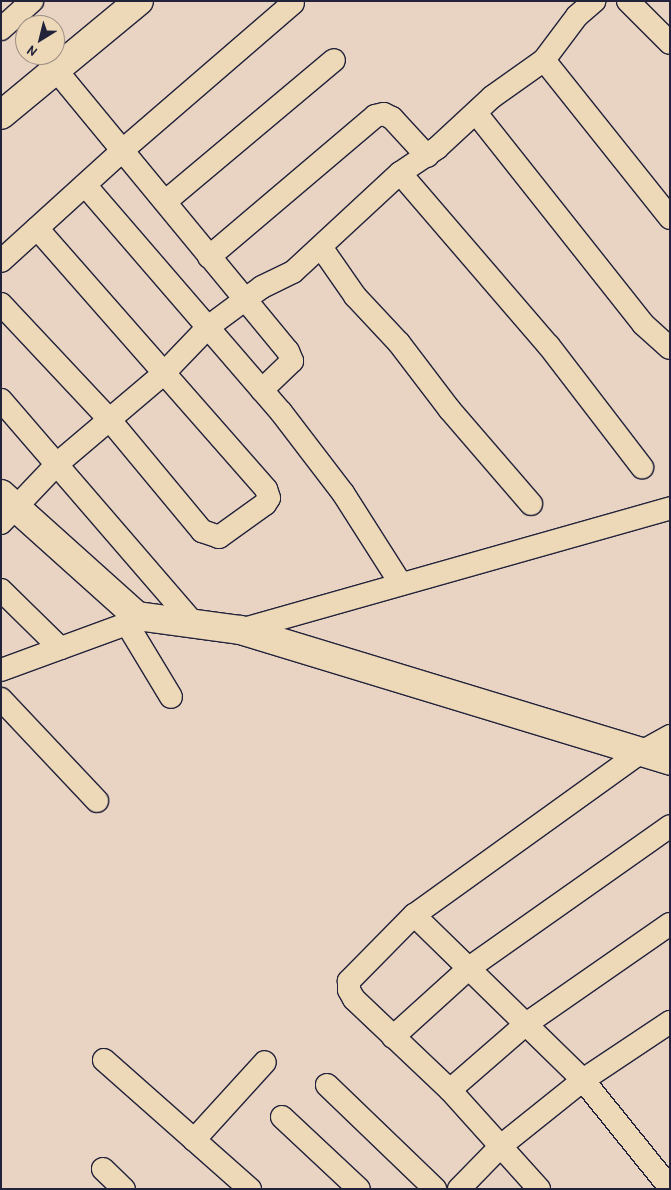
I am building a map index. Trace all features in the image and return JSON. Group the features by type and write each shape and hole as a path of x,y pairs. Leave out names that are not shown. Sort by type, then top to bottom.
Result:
{"street":[{"path":"1,29 32,1"},
{"path":"1,115 139,1"},
{"path":"171,697 132,620 6,508 163,374 208,327 247,298 293,272 400,173 427,156 492,97 544,60 577,16 594,1"},
{"path":"628,1 670,43"},
{"path":"1,261 124,149 293,3"},
{"path":"166,200 334,60"},
{"path":"544,60 670,218"},
{"path":"56,70 82,104 124,149 166,200 208,257 247,298 288,351 292,361 262,390"},
{"path":"476,113 643,324 670,348"},
{"path":"208,257 375,116 384,114 392,118 427,156"},
{"path":"400,173 525,316 642,467"},
{"path":"85,185 262,390 343,493 401,584"},
{"path":"1,304 110,419 202,531 211,536 219,537 265,504 269,498 266,489 163,374 37,228"},
{"path":"321,247 355,296 399,344 450,410 531,504"},
{"path":"1,400 196,626"},
{"path":"240,630 670,508"},
{"path":"1,590 60,648"},
{"path":"1,670 132,620 240,630 670,761"},
{"path":"1,699 97,801"},
{"path":"539,1189 502,1145 450,1090 354,1000 349,981 414,915 641,752 670,736"},
{"path":"393,1037 469,968 670,826"},
{"path":"414,915 583,1080 670,1188"},
{"path":"450,1090 526,1024 670,924"},
{"path":"459,1189 502,1145 583,1080 670,1022"},
{"path":"104,1060 250,1189"},
{"path":"194,1140 265,1062"},
{"path":"327,1085 436,1189"},
{"path":"282,1117 359,1189"},
{"path":"103,1170 124,1189"}]}
